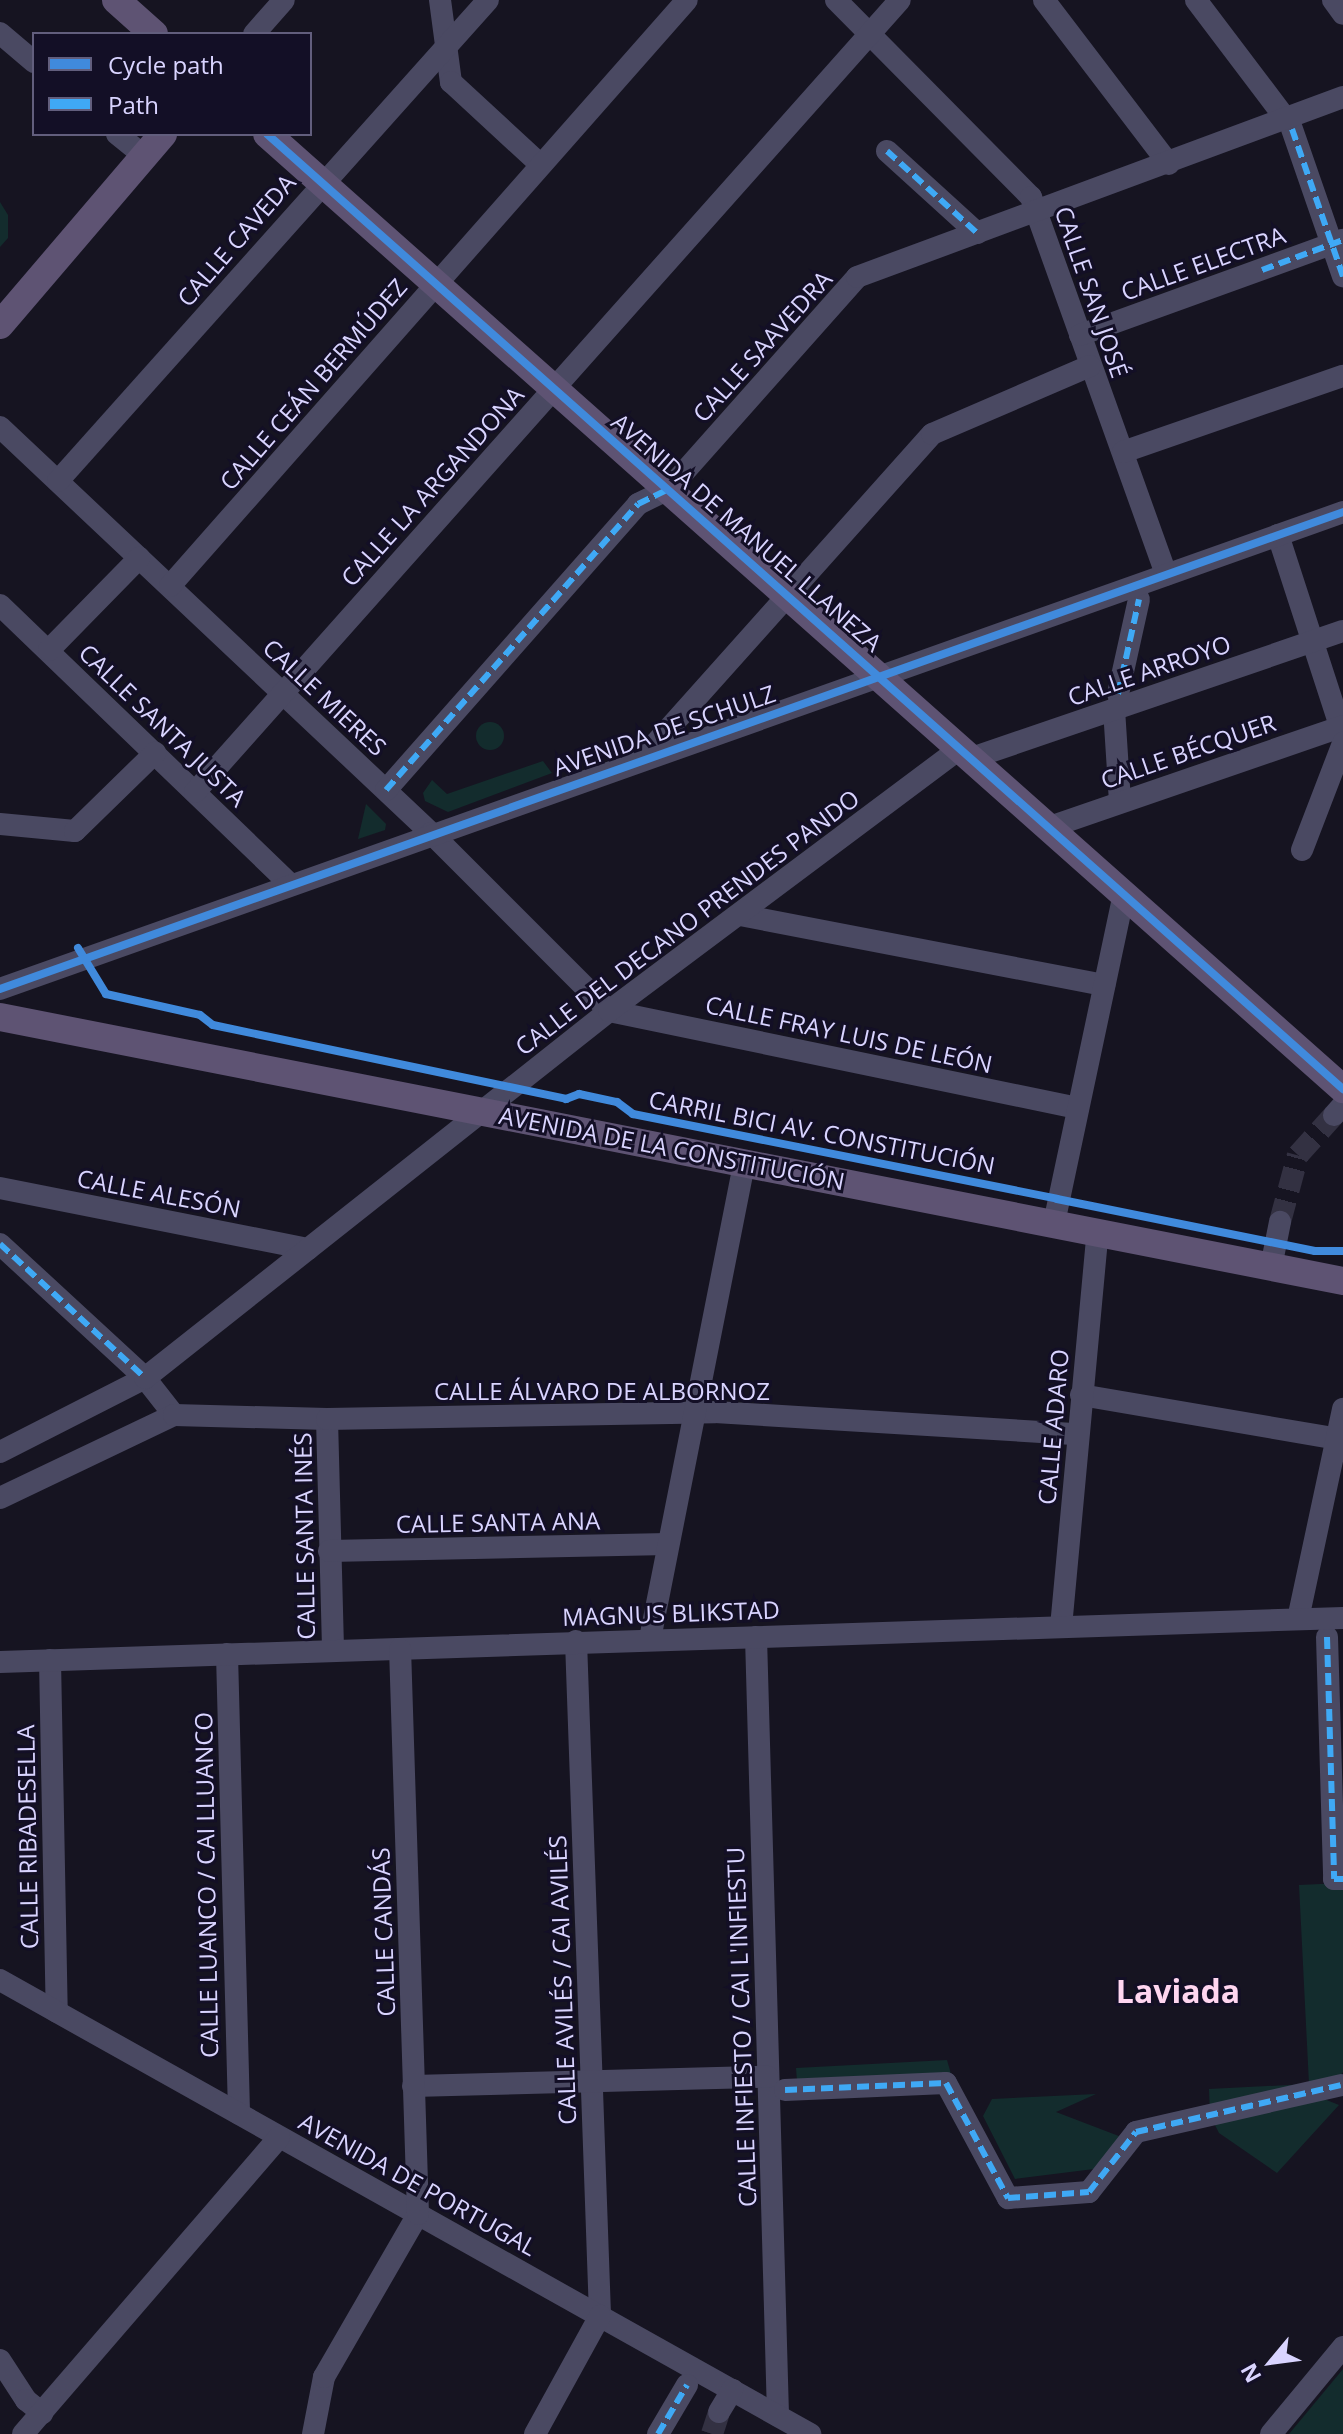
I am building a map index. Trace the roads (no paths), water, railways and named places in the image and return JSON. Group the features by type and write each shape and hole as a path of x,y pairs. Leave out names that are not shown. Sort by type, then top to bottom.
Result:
{"main road":[{"path":"116,0 152,32"},
{"path":"0,325 161,136"},
{"name":"AVENIDA DE MANUEL LLANEZA","path":"269,136 1124,893 1340,1103"},
{"name":"AVENIDA DE LA CONSTITUCIÓN","path":"0,1017 745,1161 1343,1281"}],"street":[{"path":"256,32 284,0"},
{"path":"440,0 451,82 541,165"},
{"name":"CALLE CAVEDA","path":"58,481 322,182 488,0"},
{"name":"CALLE CEÁN BERMÚDEZ","path":"170,586 687,0"},
{"name":"CALLE SAN JOSÉ","path":"836,0 1031,197 1166,575"},
{"name":"CALLE LA ARGANDONA","path":"195,792 900,0"},
{"path":"1044,0 1169,164"},
{"path":"1196,0 1289,124 1337,242 1343,276"},
{"path":"1333,0 1343,14"},
{"path":"0,33 32,60"},
{"name":"CALLE SAAVEDRA","path":"386,790 638,504 669,489 857,277 1036,211 1289,124 1343,97"},
{"path":"119,136 144,156"},
{"path":"887,151 977,233"},
{"name":"CALLE ELECTRA","path":"1080,335 1337,242"},
{"path":"643,758 791,597 932,434 1090,366"},
{"path":"1123,452 1343,376"},
{"name":"CALLE MIERES","path":"0,427 431,833 609,1011"},
{"name":"AVENIDA DE SCHULZ","path":"1,988 289,883 1343,512"},
{"path":"1278,535 1343,732 1302,850"},
{"path":"49,650 139,558"},
{"path":"1120,801 1116,702 1139,599"},
{"name":"CALLE SANTA JUSTA","path":"0,605 289,883"},
{"name":"CALLE ARROYO","path":"966,753 1343,631"},
{"name":"CALLE BÉCQUER","path":"1050,827 1120,801 1343,732"},
{"path":"0,824 75,831 155,753"},
{"name":"CALLE DEL DECANO PRENDES PANDO","path":"0,1452 145,1378 609,1011 966,753"},
{"path":"1054,1223 1124,893"},
{"path":"740,915 1104,985"},
{"name":"CALLE FRAY LUIS DE LEÓN","path":"609,1011 1078,1108"},
{"path":"650,1639 745,1161"},
{"name":"CALLE ALESÓN","path":"0,1188 308,1249"},
{"path":"1271,1267 1280,1222"},
{"name":"CALLE ADARO","path":"1061,1627 1098,1231"},
{"path":"0,1244 145,1378 174,1415 0,1498"},
{"path":"1081,1395 1340,1439"},
{"path":"1298,1619 1340,1439 1343,1409"},
{"name":"CALLE ÁLVARO DE ALBORNOZ","path":"174,1415 327,1419 694,1412 1077,1434"},
{"name":"CALLE SANTA INÉS","path":"327,1419 333,1651"},
{"name":"CALLE SANTA ANA","path":"329,1551 668,1544"},
{"name":"MAGNUS BLIKSTAD","path":"0,1662 1343,1618"},
{"name":"CALLE INFIESTO / CAI L'INFIESTU","path":"756,1637 777,2084 778,2416"},
{"path":"1327,1637 1337,1771 1334,1879 1343,1879"},
{"name":"CALLE AVILÉS / CAI AVILÉS","path":"576,1641 600,2316"},
{"name":"CALLE CANDÁS","path":"400,1649 418,2214"},
{"name":"CALLE LUANCO / CAI LLUANCO","path":"227,1654 239,2114"},
{"name":"CALLE RIBADESELLA","path":"50,1660 57,2012"},
{"name":"AVENIDA DE PORTUGAL","path":"0,1980 804,2433"},
{"path":"413,2086 946,2083 1008,2198 1089,2192 1136,2132 1342,2084"},
{"path":"23,2434 279,2137"},
{"path":"313,2434 324,2377 418,2214"},
{"path":"535,2434 600,2316"},
{"path":"1271,2434 1343,2347"},
{"path":"0,2360 26,2400 42,2413"},
{"path":"658,2434 687,2385"},
{"path":"719,2412 732,2390"}],"tunnel":[{"path":"1280,1222 1298,1155 1334,1115"},
{"path":"712,2434 719,2412"}],"district":[{"name":"Laviada","path":"1178,1991"}]}
